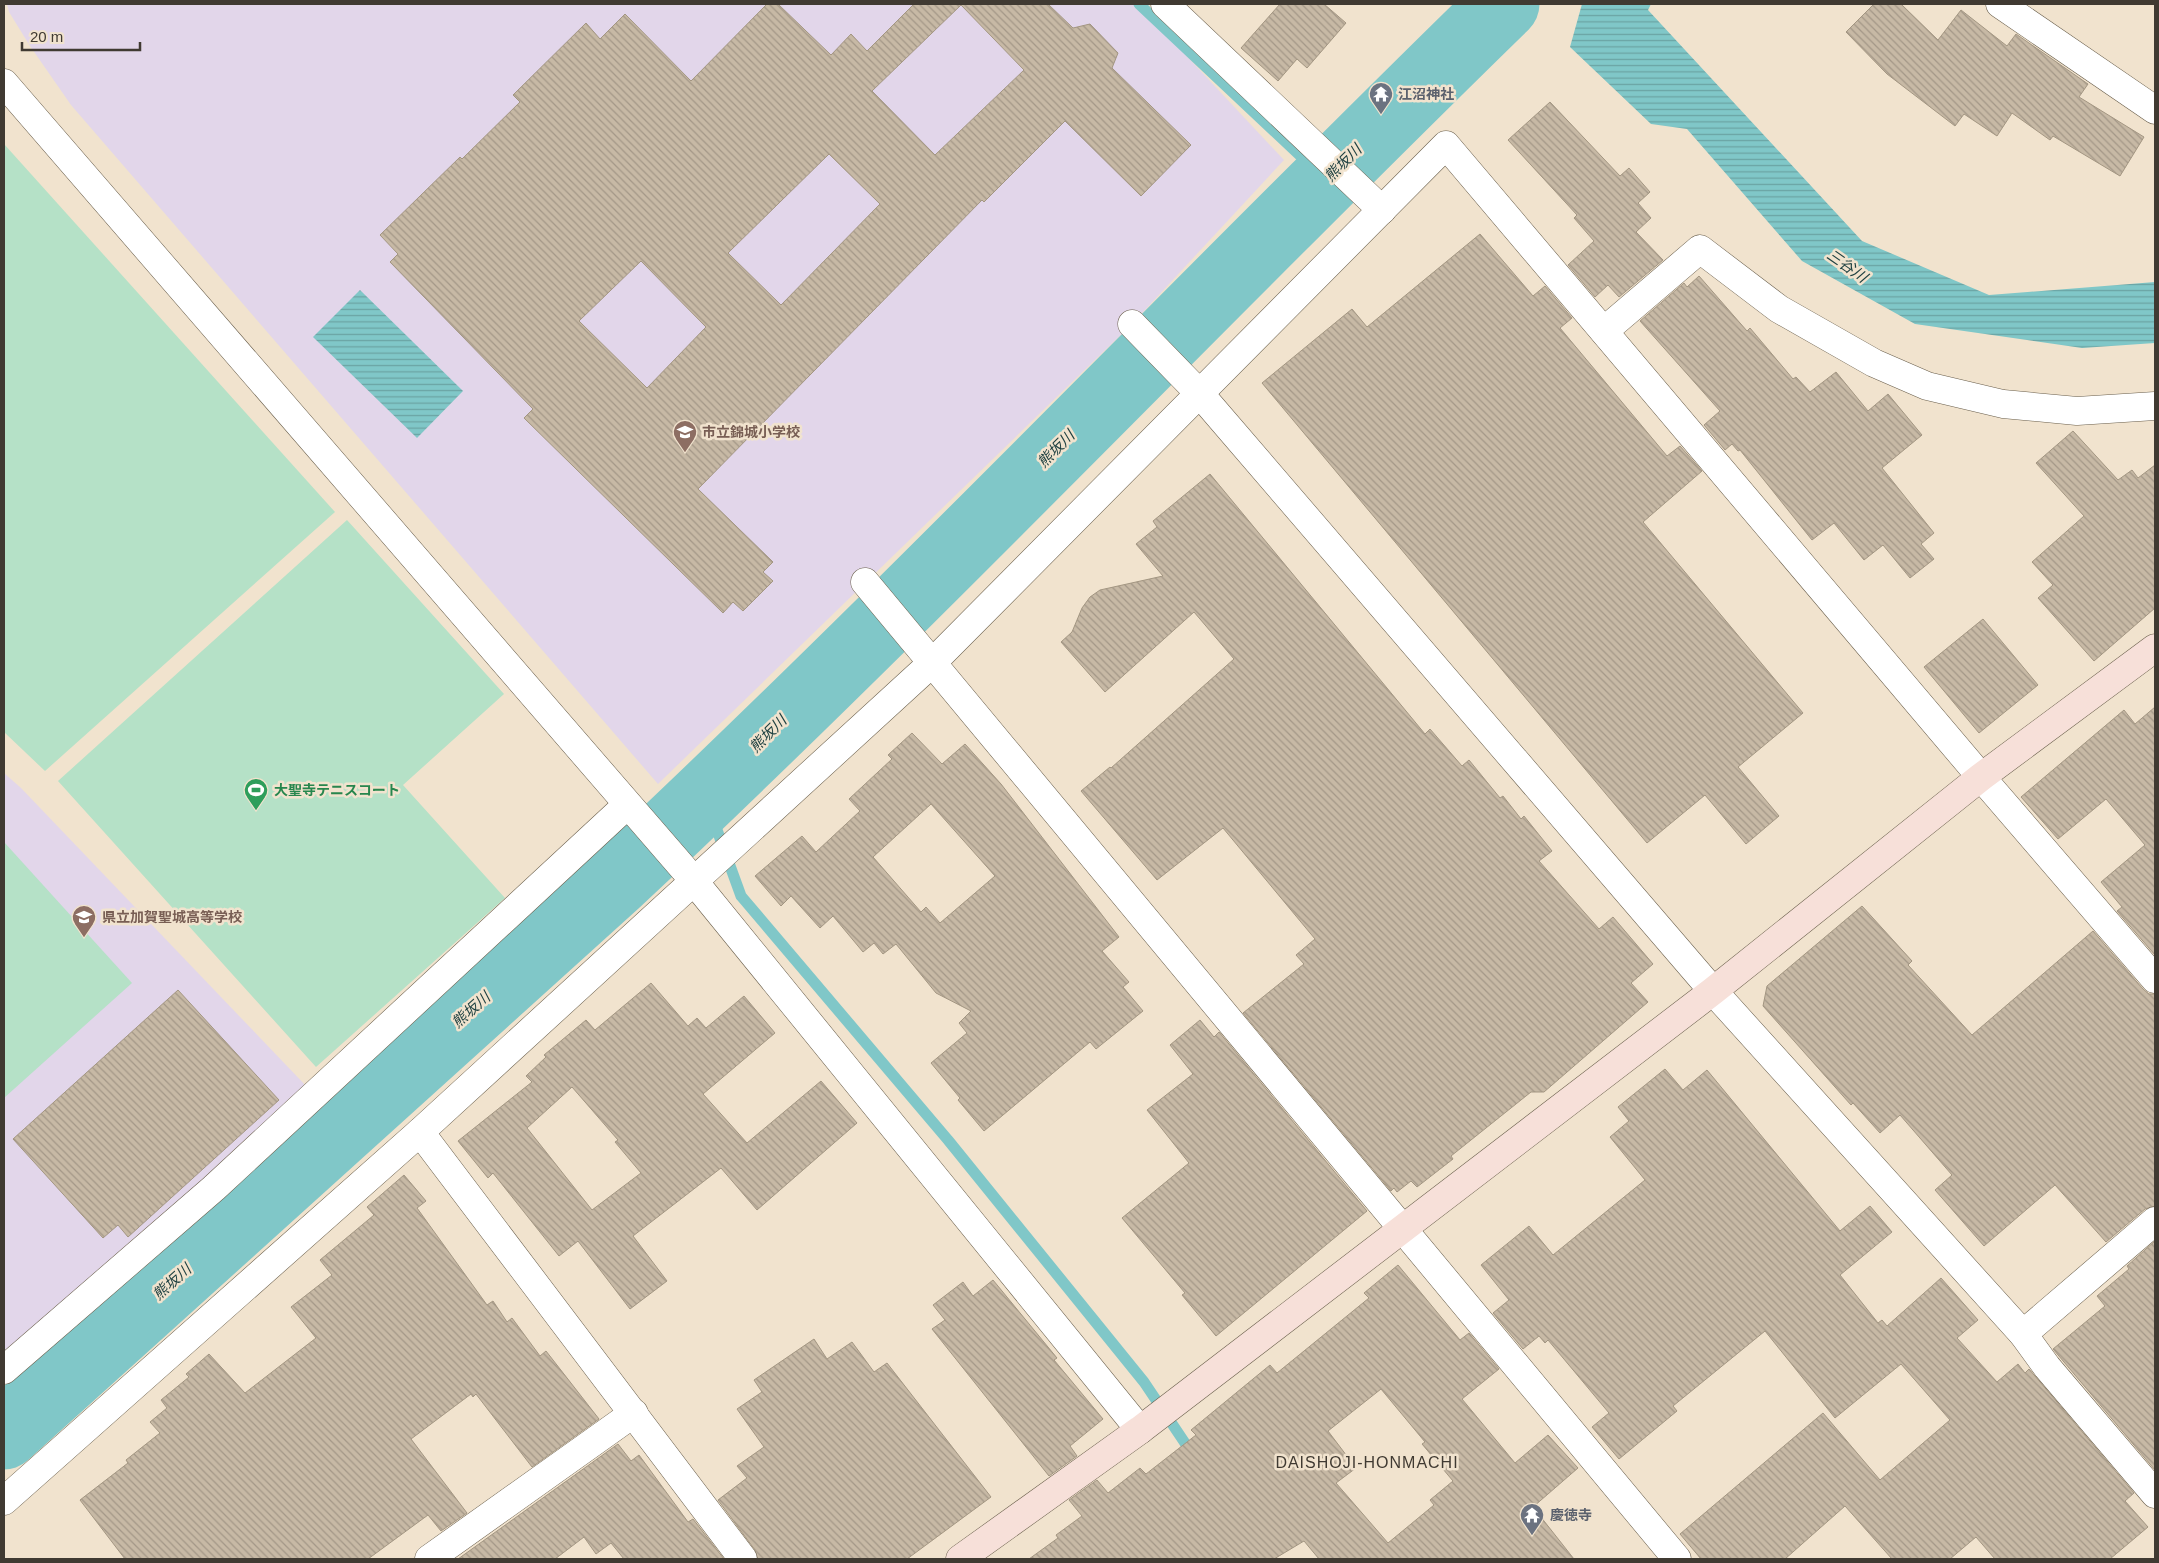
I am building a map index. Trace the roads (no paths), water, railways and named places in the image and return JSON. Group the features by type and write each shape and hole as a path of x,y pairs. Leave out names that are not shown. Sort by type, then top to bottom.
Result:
{"street":[{"path":"1165,4 1382,210"},
{"path":"2000,4 2155,110"},
{"path":"4,83 634,814 689,875 1140,1430"},
{"path":"4,1501 420,1132 689,875 932,663 1446,145 1981,777 2155,979"},
{"path":"1604,331 1700,249 1779,309 1874,363 1928,386 2003,404 2077,411 2155,406"},
{"path":"1132,324 1200,394 1713,990 2023,1334 2047,1367 2155,1494"},
{"path":"865,582 1676,1559"},
{"path":"968,1557 1140,1430 1713,990 1981,777 2155,648"},
{"path":"4,1370 214,1188 634,814"},
{"path":"420,1132 743,1559"},
{"path":"2023,1334 2155,1221"},
{"path":"428,1559 634,1413"}],"water":[{"name":"三谷川","path":"1582,4 1651,4 1648,10 1862,241 1989,295 2155,282 2155,343 2082,348 1915,324 1802,261 1687,129 1651,124 1570,47"},
{"path":"360,290 463,391 417,438 313,337"}],"waterway":[{"path":"1139,4 1325,179"},
{"name":"熊坂川","path":"4,1434 615,882 840,665 1504,4"},
{"path":"705,797 741,896 948,1140 1144,1382 1193,1455"}],"place":[{"name":"江沼神社","path":"1381,115"},
{"name":"市立錦城小学校","path":"685,453"},
{"name":"大聖寺テニスコート","path":"256,811"},
{"name":"県立加賀聖城高等学校","path":"84,938"},
{"name":"慶徳寺","path":"1532,1536"}],"district":[{"name":"DAISHOJI-HONMACHI","path":"1367,1462"}]}
